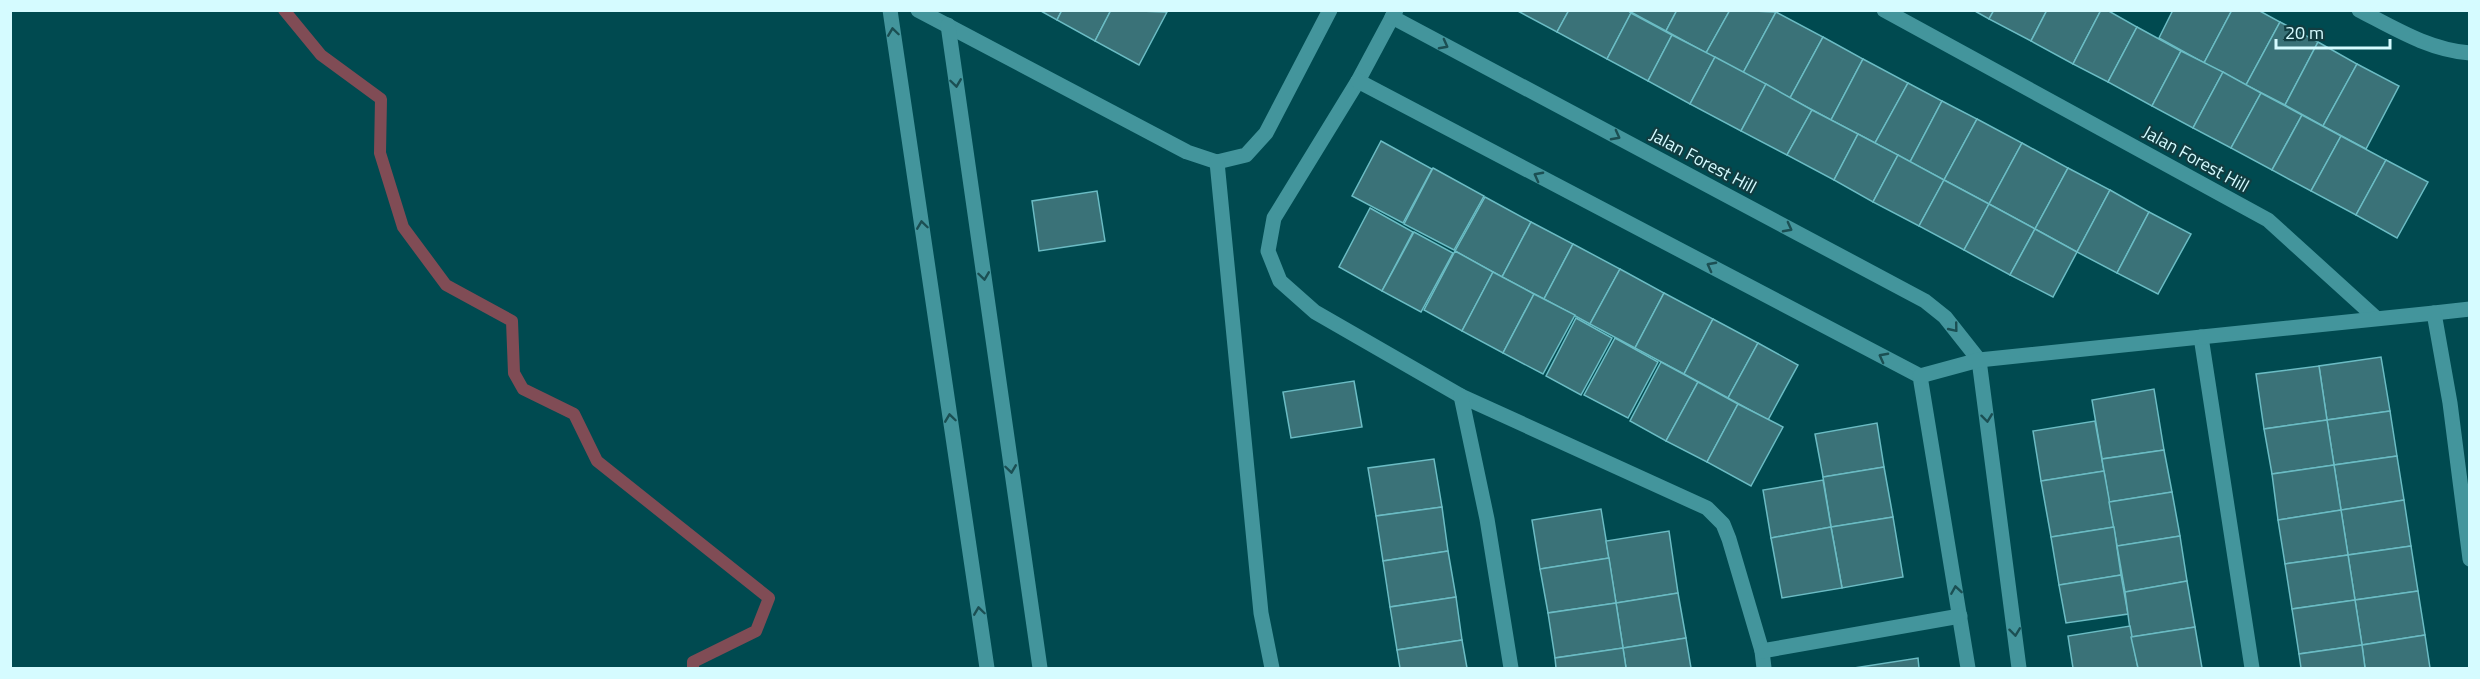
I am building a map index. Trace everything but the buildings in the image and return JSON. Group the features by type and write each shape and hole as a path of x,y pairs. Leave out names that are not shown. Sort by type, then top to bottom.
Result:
{"street":[{"path":"890,10 987,669"},
{"path":"918,10 1187,152 1217,162 1246,155 1266,133 1330,10"},
{"name":"Jalan Forest Hill","path":"1884,10 2268,220 2376,318"},
{"path":"2359,10 2422,43 2454,52 2469,53"},
{"name":"Jalan Forest Hill","path":"1764,669 1762,651 1729,539 1723,524 1707,508 1461,396 1316,312 1280,281 1268,251 1274,218 1358,81 1394,14 1925,301 1945,317 1979,360"},
{"path":"948,26 1040,669"},
{"path":"1358,81 1920,376 1979,360 2469,309"},
{"path":"1217,162 1261,613 1272,669"},
{"path":"2434,313 2450,403 2469,559"},
{"path":"2201,337 2252,669"},
{"path":"1979,360 2019,669"},
{"path":"1920,376 1968,669"},
{"path":"1461,396 1487,519 1511,669"},
{"path":"1762,651 1960,616"}],"waterway":[{"path":"284,10 321,55 381,99 380,153 403,227 446,285 512,321 514,373 523,389 574,414 597,461 769,598 756,631 693,662 693,668"}]}
